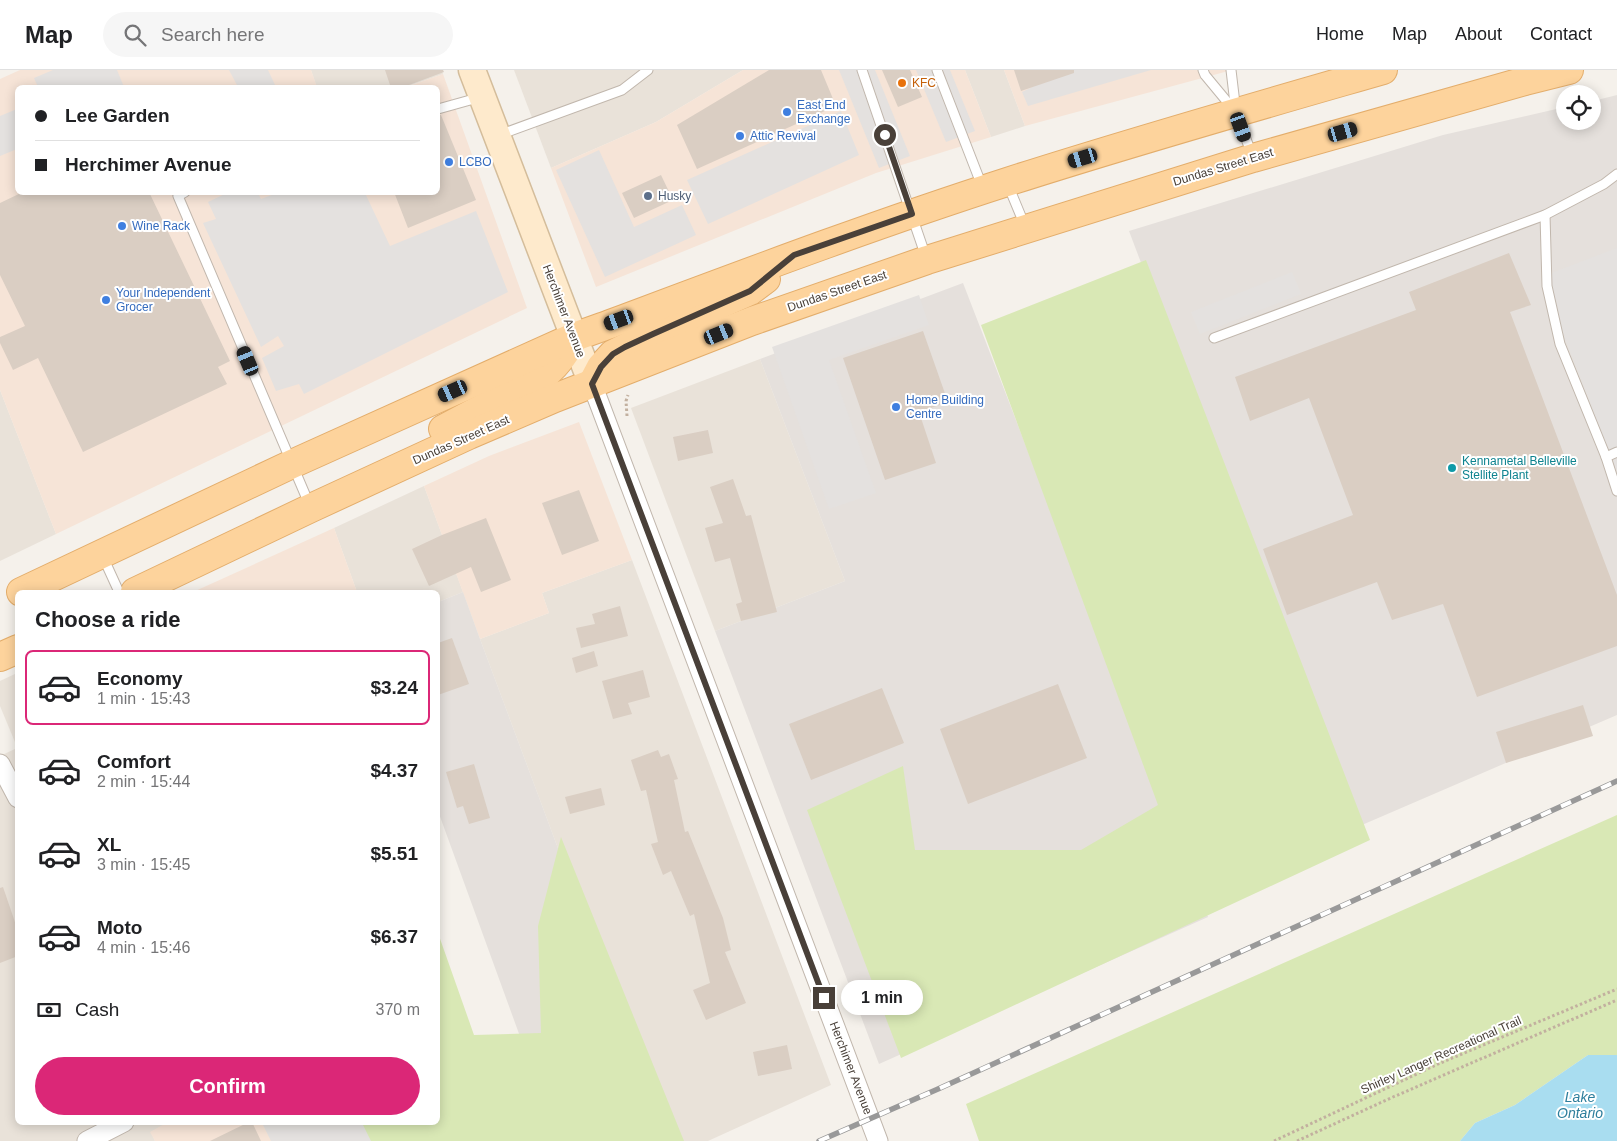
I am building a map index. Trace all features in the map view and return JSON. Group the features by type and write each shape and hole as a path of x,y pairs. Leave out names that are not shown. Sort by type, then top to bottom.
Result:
{"main road":[{"path":"25,590 292,464 574,337 794,255 995,186 1236,112 1384,70"},
{"name":"Dundas Street East","path":"139,590 477,432 752,321 927,260 1253,158 1523,76 1569,70"},
{"path":"592,384 601,367 613,354 750,291 794,255"},
{"path":"404,465 424,441 437,431 545,375 559,362 568,350 574,337"},
{"path":"0,602 15,595"},
{"path":"0,657 15,650"}],"street":[{"name":"Herchimer Avenue","path":"472,70 878,1141"},
{"path":"0,764 15,792"},
{"path":"87,1141 118,1125"}],"lane":[{"path":"497,136 622,90 648,70"},
{"path":"862,70 927,260"},
{"path":"937,70 995,186 1026,229"},
{"path":"1203,70 1236,112"},
{"path":"1231,70 1236,112 1253,158"},
{"path":"440,108 482,96"},
{"path":"1214,338 1545,215 1604,184 1617,174"},
{"path":"180,195 178,196 311,508"},
{"path":"1545,215 1547,286 1560,344 1606,457 1617,492"},
{"path":"1606,457 1617,452"},
{"path":"101,554 118,590"}],"path":[{"name":"Shirley Langer Recreational Trail","path":"1274,1141 1438,1064 1617,989"},
{"path":"1297,1141 1393,1097 1617,1000"}],"shaded area":[{"path":"20,70 311,70 316,85 15,85 15,195 440,195 440,85 412,85 443,74 527,308 56,534 0,390 0,79"},
{"path":"53,70 117,70 123,85 37,85 34,78"},
{"path":"229,70 268,70 275,85 237,85"},
{"path":"311,70 441,70 443,74 412,85 316,85"},
{"path":"514,70 743,70 656,122 551,168"},
{"path":"743,70 965,70 991,137 876,173 596,287 551,168 656,122"},
{"path":"839,70 875,70 910,156 879,168"},
{"path":"916,70 950,70 975,131 946,142"},
{"path":"965,70 1004,70 1025,126 991,137"},
{"path":"1004,70 1232,70 1025,126"},
{"path":"1067,70 1151,70 1028,106 1022,92"},
{"path":"1617,95 1617,715 1355,828 1129,231 1443,135 1556,109 1556,130 1601,130 1601,99"},
{"path":"15,110 15,150 0,156 0,116"},
{"path":"841,111 859,155 708,224 687,180"},
{"path":"599,150 634,227 682,205 696,235 605,277 556,170"},
{"path":"223,195 259,195 261,199 272,195 366,195 390,246 476,211 508,292 304,394 299,384 276,391 262,358 284,346 278,336 261,347 203,223 216,219 208,202"},
{"path":"1617,248 1617,471 1541,277"},
{"path":"1292,272 1301,294 1200,334 1191,312"},
{"path":"963,283 1208,917 879,1064 715,631 845,581 760,359"},
{"path":"919,295 929,325 829,360 876,493 829,509 772,347"},
{"path":"760,359 845,581 715,631 631,408"},
{"path":"0,390 56,534 0,561"},
{"path":"579,422 632,560 542,593 549,613 480,639 424,486 489,456"},
{"path":"424,486 463,592 440,601 440,590 356,590 334,528"},
{"path":"334,528 356,590 197,590"},
{"path":"632,560 831,1085 708,1141 667,1141 480,639 549,613 542,593"},
{"path":"463,592 667,1141 558,1141 440,816 440,601"},
{"path":"15,674 15,742 0,706 0,681"},
{"path":"15,749 15,1125 164,1125 151,1132 155,1141 0,1141 0,756"},
{"path":"163,1125 379,1125 385,1141 155,1141 150,1132"},
{"path":"263,1125 363,1125 371,1141 271,1141"}],"green space":[{"path":"1146,260 1370,840 901,1058 807,810 903,766 915,850 1081,850 1158,805 981,325"},
{"path":"1617,815 1617,1055 1588,1055 1515,1105 1475,1123 1460,1141 979,1141 966,1104"},
{"path":"561,837 684,1141 363,1141 357,1125 440,1125 440,939 474,1035 541,1033 538,926"}],"water":[{"name":"Lake Ontario","path":"1588,1055 1617,1055 1617,1141 1460,1141 1475,1123 1515,1105"}],"building":[{"path":"385,70 443,70 444,72 409,85 390,85"},
{"path":"769,70 821,70 836,106 697,169 677,125"},
{"name":"KFC","path":"882,70 910,70 922,97 898,107"},
{"path":"1014,70 1074,70 1074,73 1021,91"},
{"name":"LCBO","path":"441,115 476,200 408,228 395,195 440,195"},
{"name":"Husky","path":"661,175 673,200 634,218 622,193"},
{"name":"Your Independent Grocer","path":"17,195 150,195 230,361 218,367 227,384 83,452 38,358 13,370 0,343 0,337 25,326 0,275 0,203"},
{"name":"Kennametal Belleville Stellite Plant","path":"1509,253 1531,305 1510,312 1617,595 1617,646 1477,697 1443,604 1392,620 1377,582 1287,615 1263,549 1353,515 1309,398 1250,421 1235,377 1416,310 1409,292"},
{"name":"Home Building Centre","path":"923,331 948,402 919,412 936,463 885,480 843,358"},
{"path":"708,430 713,453 678,461 673,437"},
{"path":"733,479 746,516 751,515 777,612 741,621 736,604 742,602 730,558 715,562 705,528 723,523 710,487"},
{"path":"579,490 599,541 562,555 542,503"},
{"path":"486,518 511,580 481,592 471,567 429,586 412,549"},
{"path":"620,606 628,636 581,648 576,628 595,624 592,614"},
{"path":"452,638 469,684 440,694 440,642"},
{"path":"594,651 598,666 576,673 572,658"},
{"path":"643,670 650,697 628,703 632,714 613,719 602,681"},
{"path":"1058,684 1087,758 968,804 940,729"},
{"path":"882,688 904,743 811,780 789,724"},
{"path":"1583,705 1593,736 1506,763 1496,732"},
{"path":"658,750 661,757 669,754 678,779 674,780 685,832 688,831 723,918 731,950 725,952 746,1003 706,1020 693,990 710,983 694,914 690,916 671,871 663,875 651,844 658,842 646,790 641,791 631,760"},
{"path":"474,764 490,818 469,824 463,806 457,808 446,772"},
{"path":"601,788 605,805 570,814 565,797"},
{"path":"3,887 15,922 15,957 0,963 0,888"},
{"path":"787,1045 792,1069 758,1076 753,1052"},
{"path":"243,1125 253,1125 261,1141 210,1141"}],"railway":[{"path":"819,1141 938,1089 1617,781"}],"place":[{"name":"KFC","path":"902,83"},
{"name":"East End Exchange","path":"787,112"},
{"name":"Attic Revival","path":"740,136"},
{"name":"LCBO","path":"449,162"},
{"name":"Husky","path":"648,196"},
{"name":"Wine Rack","path":"122,226"},
{"name":"Your Independent Grocer","path":"106,300"},
{"name":"Home Building Centre","path":"896,407"},
{"name":"Kennametal Belleville Stellite Plant","path":"1452,468"}],"route":[{"path":"824,998 592,384 601,367 613,354 692,316 750,291 794,255 912,214 885,135"}]}
